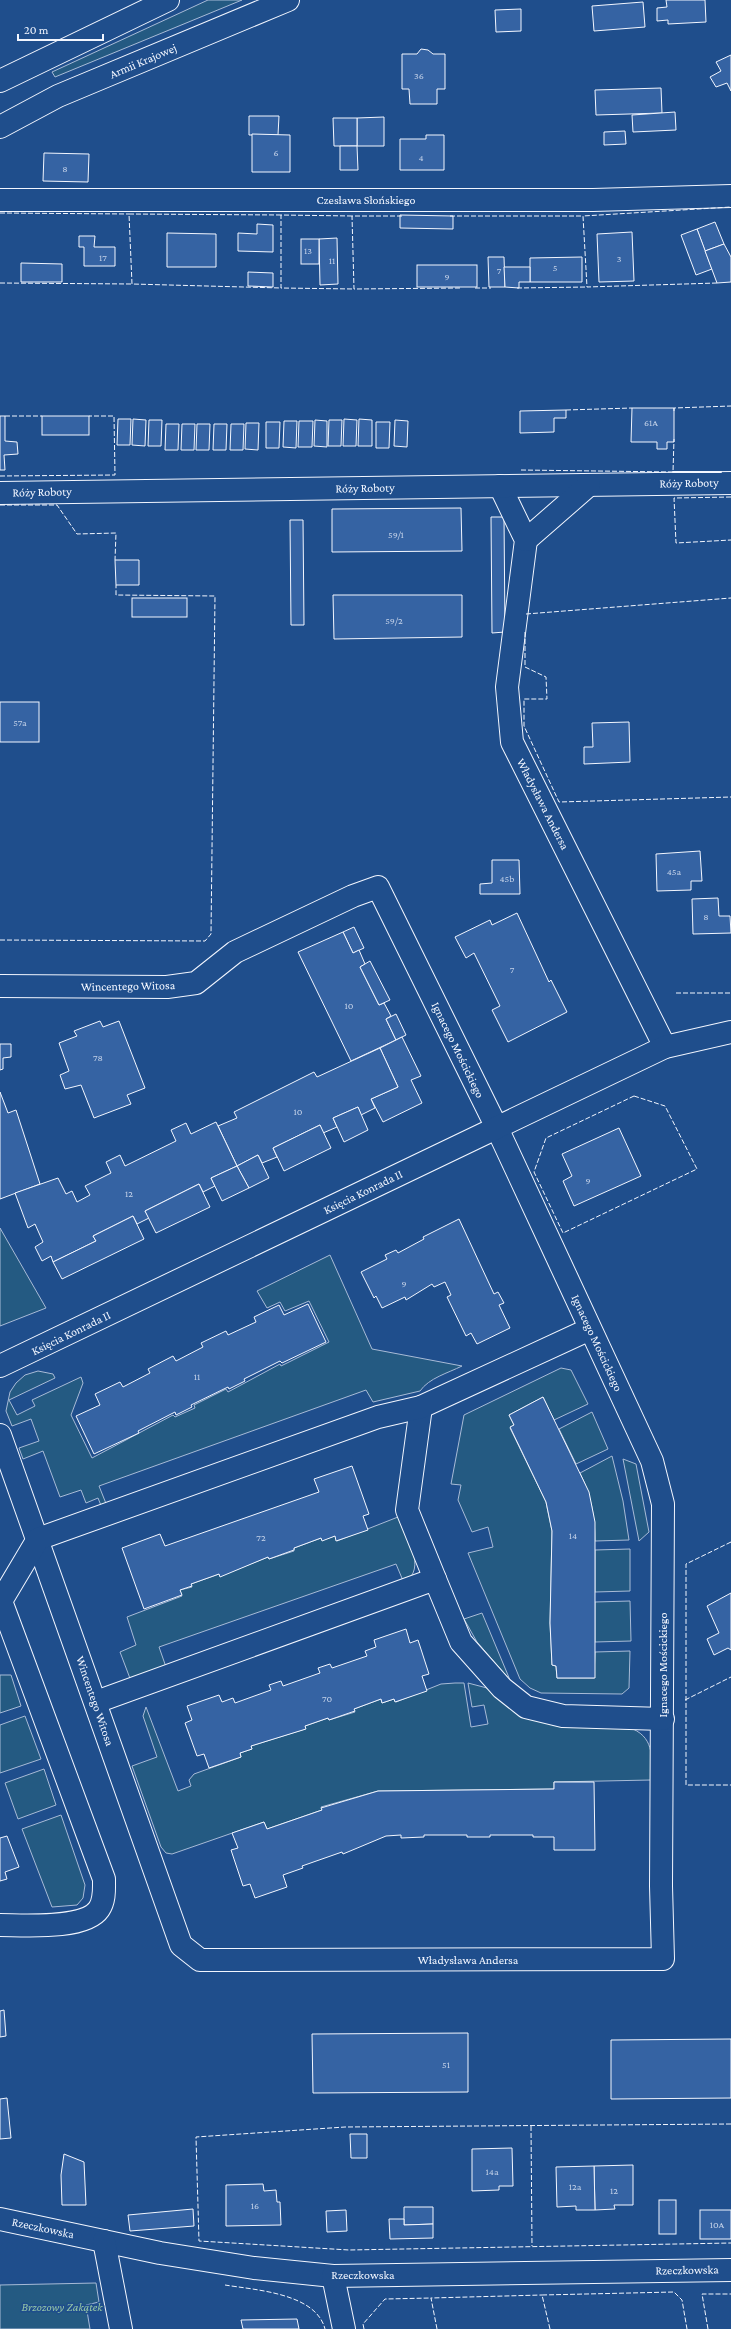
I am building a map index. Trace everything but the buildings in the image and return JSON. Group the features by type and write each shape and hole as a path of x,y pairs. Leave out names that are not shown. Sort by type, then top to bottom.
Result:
{"street":[{"path":"0,81 168,0"},
{"name":"Armii Krajowej","path":"0,127 58,96 288,0"},
{"name":"Czesława Słońskiego","path":"1,200 593,200 731,196"},
{"name":"Róży Roboty","path":"0,493 731,483"},
{"path":"500,486 526,540 589,485"},
{"name":"Władysława Andersa","path":"526,540 507,687 512,742 666,1047"},
{"name":"Ignacego Mościckiego","path":"331,906 378,887 497,1128 652,1460 663,1504 662,1886"},
{"name":"Wincentego Witosa","path":"0,986 167,987 196,983 235,952 331,906"},
{"name":"Księcia Konrada II","path":"0,1366 666,1047 731,1032"},
{"path":"0,1926 62,1924 88,1918 99,1909 104,1896 104,1879 1,1601 38,1539 378,1417 420,1407 590,1329"},
{"path":"420,1407 407,1510 462,1642 502,1688 526,1707 563,1716 663,1719"},
{"name":"Wincentego Witosa","path":"0,1435 181,1945 200,1960"},
{"path":"96,1702 435,1579"},
{"name":"Władysława Andersa","path":"200,1960 663,1959 662,1886"},
{"name":"Rzeczkowska","path":"0,2219 160,2253 230,2264 333,2276 731,2270"},
{"path":"104,2241 121,2329"},
{"path":"333,2276 344,2329"}],"green space":[{"path":"208,0 242,0 55,77 52,72"},
{"path":"0,1228 46,1308 0,1326"},
{"path":"330,1255 372,1349 462,1366 439,1376 424,1386 420,1391 373,1402 366,1390 99,1486 107,1506 102,1508 98,1498 86,1503 81,1490 60,1497 43,1451 23,1459 19,1448 39,1441 31,1419 12,1426 6,1411 10,1392 16,1383 25,1375 38,1371 53,1374 55,1378 9,1400 17,1415 35,1406 32,1400 81,1377 83,1383 71,1415 92,1458 173,1415 175,1417 195,1408 194,1405 226,1389 228,1392 280,1364 281,1366 329,1342 309,1301 285,1311 280,1302 267,1308 257,1291"},
{"path":"561,1368 571,1370 588,1404 554,1420 543,1397 509,1415 514,1425 510,1428 546,1502 552,1531 550,1623 552,1665 556,1666 557,1678 594,1678 595,1652 630,1651 629,1688 622,1694 541,1693 530,1688 520,1679 468,1553 493,1547 488,1527 472,1532 458,1500 461,1485 451,1484 464,1415"},
{"path":"592,1412 608,1449 576,1464 559,1429"},
{"path":"612,1456 623,1501 629,1540 595,1541 592,1506 580,1473"},
{"path":"623,1459 636,1464 649,1532 639,1541"},
{"path":"398,1517 410,1542 415,1561 411,1577 404,1583 396,1564 159,1647 166,1667 131,1681 120,1652 136,1645 127,1617 182,1596 180,1590 192,1587 191,1584 219,1574 220,1576 268,1557 269,1559 294,1551 294,1548 321,1538 322,1540 335,1536 337,1541"},
{"path":"630,1549 630,1591 595,1592 595,1550"},
{"path":"630,1601 631,1641 595,1642 595,1602"},
{"path":"482,1613 510,1680 477,1642 464,1619"},
{"path":"0,1675 11,1675 21,1706 0,1713"},
{"path":"464,1683 471,1727 488,1724 484,1705 472,1707 468,1683 487,1688 496,1694 579,1727 633,1729 640,1733 649,1744 652,1758 651,1780 554,1782 554,1789 378,1791 321,1807 322,1810 267,1829 264,1822 172,1854 166,1853 161,1847 132,1766 157,1757 143,1716 146,1707 178,1791 191,1786 189,1780 194,1774 241,1757 240,1753 252,1749 251,1746 305,1729 305,1726 328,1718 329,1720 355,1712 354,1709 381,1699 382,1703 394,1699 396,1702 441,1684"},
{"path":"25,1716 41,1759 0,1773 0,1725"},
{"path":"44,1769 56,1805 18,1819 5,1783"},
{"path":"61,1815 85,1885 83,1898 77,1905 52,1907 22,1829"},
{"name":"Brzozowy Zakątek","path":"96,2283 99,2302 86,2305 90,2329 0,2329 0,2285"}],"fence":[{"path":"717,283 587,287 583,216 731,207"},
{"path":"0,213 129,214"},
{"path":"281,215 129,214 132,284 281,288"},
{"path":"352,216 281,215 281,288 354,289"},
{"path":"402,216 352,216 354,289 461,288"},
{"path":"450,216 583,216"},
{"path":"0,283 132,284"},
{"path":"517,288 587,287"},
{"path":"475,288 491,288"},
{"path":"674,411 674,408 731,406"},
{"path":"566,410 632,408"},
{"path":"5,416 42,416"},
{"path":"0,476 115,475 114,416 89,416"},
{"path":"521,470 673,472 674,439"},
{"path":"731,497 674,498 676,543 731,540"},
{"path":"0,505 57,505 77,534 116,533 115,560"},
{"path":"0,940 205,941 211,934 215,596 116,595 116,585"},
{"path":"526,614 731,598"},
{"path":"525,632 525,667 546,677 547,699 524,699 524,726 559,802 731,797"},
{"path":"676,993 731,993"},
{"path":"634,1096 665,1106 697,1169 563,1233 534,1172 546,1138 634,1096"},
{"path":"731,1542 686,1564 686,1785 731,1785"},
{"path":"685,1700 731,1677"},
{"path":"731,2124 345,2127 196,2137 199,2241 349,2250 731,2243"},
{"path":"531,2126 532,2246"},
{"path":"225,2285 283,2295 297,2301 310,2308 319,2317 325,2329"},
{"path":"550,2329 542,2295 674,2292 682,2300 687,2329"},
{"path":"708,2329 702,2294 731,2294"},
{"path":"437,2329 431,2298 542,2295"},
{"path":"364,2329 363,2324 385,2299 431,2298"}],"wall":[{"path":"673,472 721,472"}]}
